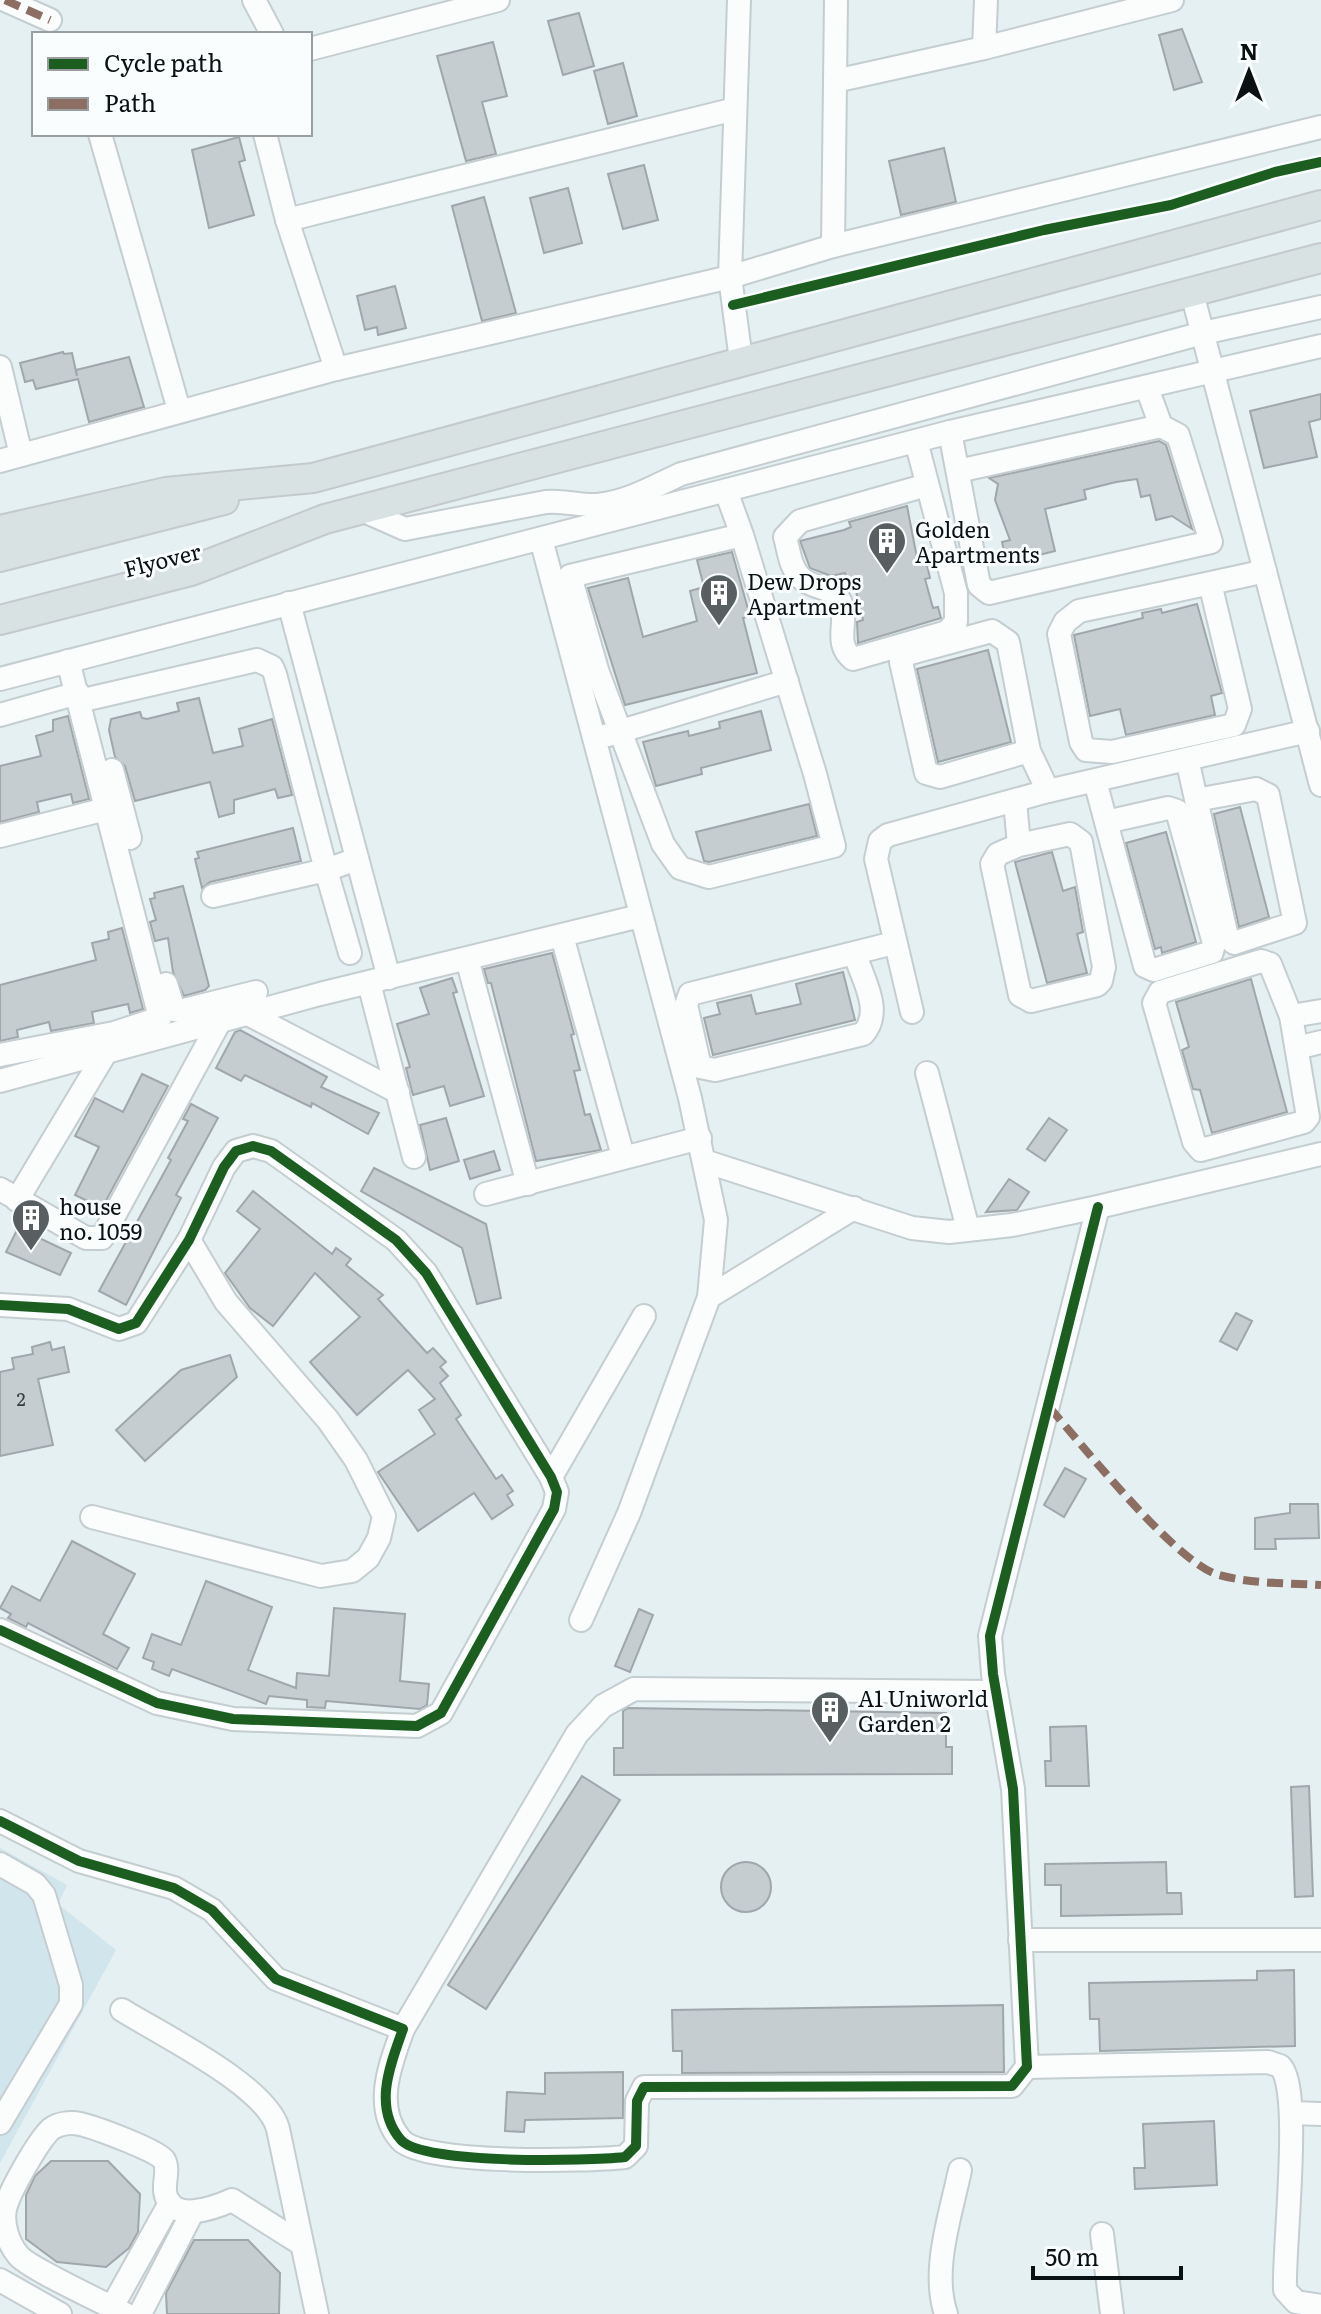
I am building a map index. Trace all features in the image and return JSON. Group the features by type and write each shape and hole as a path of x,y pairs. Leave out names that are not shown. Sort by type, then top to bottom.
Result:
{"main road":[{"path":"0,530 166,492 313,478 1321,205"},
{"path":"0,620 191,571 325,519 1321,258"},
{"name":"Flyover","path":"0,557 313,478"},
{"name":"Flyover","path":"0,601 325,519"}],"street":[{"path":"5,0 50,20"},
{"path":"254,0 271,32"},
{"path":"312,48 429,9 498,0"},
{"path":"739,0 730,277 741,360"},
{"path":"833,246 836,0"},
{"path":"984,48 986,0"},
{"path":"835,81 984,48 1172,0"},
{"path":"287,220 735,109"},
{"path":"0,367 10,458 336,369 730,277 833,246 1321,127"},
{"path":"101,136 179,410"},
{"path":"266,136 287,220 336,369"},
{"path":"1192,293 1321,785"},
{"path":"0,679 541,539 681,474 1203,333 1321,307"},
{"path":"362,510 405,529 546,502 575,501 596,514 726,491 950,432 1321,346"},
{"path":"1147,388 1161,426"},
{"path":"950,432 979,585 989,593 1206,545 1212,537 1178,435 1161,426 958,471"},
{"path":"916,441 956,593 956,622 947,632 853,659 844,652 842,607 835,595 824,587 803,580 793,566 785,537 800,521 927,485"},
{"path":"726,491 742,535 787,681 834,846 709,877 680,868 663,844 598,673 570,576 742,535"},
{"path":"541,539 700,1138 716,1220 709,1297 629,1513 581,1620"},
{"path":"1210,583 1240,709 1234,725 1112,752 1086,750 1081,742 1059,634 1065,622 1079,611 1265,571"},
{"path":"289,603 357,859 398,1092 414,1157"},
{"path":"1029,751 940,777 926,773 901,662 907,654 992,631 1002,636 1008,642 1029,751 1048,791"},
{"path":"75,659 174,1010 256,992"},
{"path":"0,715 257,660 266,663 275,674 350,953"},
{"path":"594,737 620,733 787,681"},
{"path":"0,1055 114,1033 160,1018 106,809 85,696"},
{"path":"912,1012 876,859 880,841 888,835 1048,791 1308,731"},
{"path":"1187,759 1196,800 1229,941 1295,923 1268,795 1256,789 1196,800"},
{"path":"1095,781 1106,822 1145,966 1154,970 1212,952 1214,943 1177,811 1168,808 1106,822"},
{"path":"1015,801 1019,845"},
{"path":"0,836 106,809"},
{"path":"1070,834 1081,842 1104,967 1097,985 1031,1001 1020,995 992,864 998,854 1019,845 1070,834"},
{"path":"213,896 326,870 357,859"},
{"path":"0,1081 220,1021 640,916"},
{"path":"562,936 623,1156"},
{"path":"855,955 874,1012 870,1026 863,1034 715,1070 700,1067 686,1005 690,994 894,943"},
{"path":"467,959 528,1184"},
{"path":"1266,962 1270,964 1291,1016 1297,1048 1308,1111 1304,1122 1201,1150 1197,1147 1154,1003 1160,992 1266,962"},
{"path":"1291,1016 1321,1011"},
{"path":"248,1014 398,1092"},
{"path":"106,1052 8,1194 86,1238 102,1238 220,1021"},
{"path":"1297,1048 1321,1042"},
{"path":"927,1073 968,1229"},
{"path":"486,1194 700,1138"},
{"path":"0,1305 68,1309 111,1327 127,1329 136,1323 189,1240 224,1167 236,1151 253,1146 271,1151 396,1240 426,1273 448,1304 557,1492 554,1509 441,1713 417,1726 233,1719 157,1703 0,1630"},
{"path":"704,1161 912,1228 949,1232 1012,1225 1098,1207 1321,1154"},
{"path":"996,1692 634,1689 603,1706 577,1734 403,2029 384,2091 401,2140 415,2149 470,2158 625,2157 636,2146 637,2101 644,2087 1012,2086 1027,2067 1013,1789 990,1656 996,1610 1050,1408 1098,1207"},
{"path":"709,1297 854,1208"},
{"path":"92,1517 321,1576 352,1571 368,1558 379,1538 384,1516 356,1460 328,1420 226,1302 189,1240"},
{"path":"551,1477 644,1316"},
{"path":"0,1821 79,1861 174,1888 212,1910 276,1979 403,2029"},
{"path":"0,1864 35,1884 44,1895 71,1985 71,2004 0,2123"},
{"path":"1020,1940 1321,1940"},
{"path":"122,2010 248,2088 269,2107 278,2129 315,2312"},
{"path":"1027,2067 1268,2062 1286,2072 1291,2113 1285,2290 1296,2302 1321,2306"},
{"path":"1291,2113 1321,2114"},
{"path":"170,2203 118,2310 19,2257 9,2240 6,2207 38,2147 51,2129 63,2123 79,2123 158,2154 166,2167 165,2193 170,2203 192,2213 202,2213 232,2200 300,2243"},
{"path":"946,2314 942,2302 943,2256 960,2170"},
{"path":"140,2314 192,2213"},
{"path":"1102,2234 1112,2314"},
{"path":"0,2280 60,2314"}],"shaded area":[{"path":"0,1848 67,1885 58,1904 116,1950 0,2163"}],"building":[{"path":"579,13 594,66 563,75 548,21"},
{"path":"1182,29 1202,82 1174,90 1159,35"},
{"path":"493,42 507,96 482,102 496,154 466,161 437,56"},
{"path":"623,63 637,116 608,124 594,71"},
{"path":"239,137 245,160 239,162 254,215 209,228 192,150"},
{"path":"944,148 956,202 901,215 889,161"},
{"path":"644,165 658,220 623,229 608,174"},
{"path":"568,188 582,243 544,253 530,198"},
{"path":"484,197 516,313 482,321 452,206"},
{"path":"395,286 406,328 378,335 377,327 365,330 357,296"},
{"path":"63,352 72,353 77,376 76,370 129,357 144,407 89,422 78,379 36,389 33,380 25,382 20,363"},
{"path":"1321,394 1321,419 1309,422 1317,457 1264,468 1250,411"},
{"path":"1159,441 1166,445 1192,529 1172,516 1156,520 1150,495 1141,497 1137,479 1116,482 1084,490 1086,499 1045,509 1055,551 1011,562 1006,559 1002,542 1010,540 995,500 998,484 989,478"},
{"name":"Golden Apartments","path":"907,506 917,558 925,556 930,578 925,579 933,608 938,607 941,618 858,643 857,622 863,620 855,587 849,588 845,573 831,576 810,568 800,541 844,530 851,527 849,522"},
{"name":"Dew Drops Apartment","path":"732,552 750,616 743,618 757,673 625,705 588,588 628,578 643,637 697,621 690,591 704,587 697,560"},
{"path":"1197,604 1222,693 1211,696 1215,715 1126,735 1120,709 1090,716 1074,635 1143,618 1142,613 1161,609 1162,613"},
{"path":"988,650 1011,742 938,762 917,669"},
{"path":"199,698 213,753 243,746 239,729 272,719 292,795 278,798 275,789 234,800 234,813 219,817 210,782 135,801 125,766 115,757 109,730 111,719 140,712 142,718 147,719 179,711 177,703"},
{"path":"761,711 771,750 701,768 702,774 656,786 643,742 688,731 689,736 720,728 719,722"},
{"path":"68,716 89,799 73,803 71,794 37,802 39,812 0,822 0,766 41,756 36,736 53,731 53,720"},
{"path":"809,804 817,836 704,861 696,832"},
{"path":"1240,807 1269,917 1239,927 1214,814"},
{"path":"293,828 301,861 210,882 202,888 195,859 199,858 197,852"},
{"path":"1166,832 1196,942 1162,953 1161,947 1155,949 1126,843"},
{"path":"1052,852 1063,891 1075,887 1083,932 1077,934 1087,973 1047,983 1015,862"},
{"path":"183,886 209,986 184,996 173,972 168,938 155,941 150,922 156,920 150,899 155,898 154,893"},
{"path":"122,928 143,1009 130,1013 128,1004 92,1012 94,1023 51,1031 49,1022 17,1030 18,1037 0,1041 0,985 96,960 92,943 109,939 108,932"},
{"path":"552,953 574,1034 571,1035 580,1070 574,1071 585,1115 590,1114 601,1150 536,1161 491,983 488,983 484,969"},
{"path":"843,972 855,1020 713,1055 704,1018 720,1014 717,1003 751,995 756,1014 801,1004 796,984"},
{"path":"452,978 457,992 453,993 484,1096 450,1106 444,1086 413,1095 406,1068 410,1067 397,1024 429,1014 420,988"},
{"path":"1251,979 1287,1112 1212,1133 1200,1090 1193,1089 1182,1050 1189,1047 1176,1002"},
{"path":"240,1030 327,1077 321,1087 379,1113 368,1134 312,1103 311,1107 245,1075 241,1081 216,1068 235,1032"},
{"path":"142,1074 168,1086 102,1208 75,1195 99,1147 75,1136 95,1098 123,1112"},
{"path":"191,1104 218,1118 176,1195 181,1198 126,1305 99,1291 171,1160 168,1158 188,1121 183,1119"},
{"path":"446,1118 459,1161 430,1170 420,1125"},
{"path":"1049,1118 1067,1130 1045,1161 1027,1149"},
{"path":"494,1151 500,1170 470,1179 464,1160"},
{"path":"374,1168 486,1224 501,1298 477,1304 462,1248 361,1191"},
{"path":"1009,1179 1029,1192 1017,1210 986,1212"},
{"path":"253,1191 332,1254 336,1248 351,1259 346,1265 383,1295 378,1299 427,1353 433,1348 446,1362 440,1367 448,1376 440,1383 461,1415 456,1419 496,1479 502,1475 513,1491 507,1495 513,1505 492,1519 474,1493 418,1531 378,1472 435,1434 419,1410 435,1399 408,1370 357,1415 310,1362 360,1317 315,1273 273,1326 250,1308 225,1273 260,1229 237,1211"},
{"path":"18,1228 71,1253 60,1275 6,1252"},
{"path":"1236,1313 1252,1321 1237,1350 1220,1341"},
{"path":"50,1342 52,1350 64,1347 69,1372 38,1379 53,1445 0,1456 0,1372 14,1369 12,1358 33,1354 32,1347"},
{"path":"230,1355 237,1377 145,1461 116,1430 181,1370"},
{"path":"1065,1468 1086,1479 1064,1517 1044,1505"},
{"path":"1290,1504 1318,1504 1319,1538 1275,1539 1276,1549 1255,1549 1255,1518 1290,1513"},
{"path":"72,1541 135,1574 103,1634 129,1648 117,1669 28,1623 26,1627 8,1618 11,1614 0,1608 12,1586 40,1601"},
{"path":"206,1581 272,1607 248,1670 296,1688 297,1673 329,1676 334,1608 405,1614 400,1681 429,1684 427,1705 420,1709 326,1701 325,1708 307,1707 307,1700 269,1696 266,1704 172,1669 169,1676 152,1669 154,1662 143,1658 152,1634 181,1645"},
{"path":"639,1609 653,1615 630,1672 615,1666"},
{"path":"628,1708 946,1713 946,1747 952,1747 952,1774 614,1775 614,1748 623,1748 623,1711"},
{"path":"1086,1726 1089,1786 1046,1786 1045,1761 1051,1761 1050,1727"},
{"path":"582,1776 620,1800 486,2009 448,1985"},
{"path":"1309,1786 1313,1896 1295,1897 1291,1787"},
{"path":"746,1862 763,1870 771,1887 763,1904 746,1912 729,1904 721,1887 729,1870"},
{"path":"1166,1862 1167,1893 1181,1893 1182,1914 1061,1916 1061,1885 1045,1885 1045,1864"},
{"path":"1294,1970 1295,2046 1100,2051 1099,2019 1090,2019 1089,1983 1257,1980 1257,1971"},
{"path":"1003,2005 1004,2072 682,2073 682,2051 673,2051 672,2010"},
{"path":"623,2072 623,2118 525,2120 524,2132 505,2131 507,2092 545,2094 545,2073"},
{"path":"1214,2121 1217,2185 1135,2189 1134,2168 1145,2168 1143,2124"},
{"path":"51,2161 108,2161 140,2194 138,2232 129,2248 106,2267 57,2262 26,2239 26,2195 35,2176"},
{"path":"194,2240 248,2240 280,2273 279,2314 167,2314 166,2293"}],"marked path":[{"path":"5,0 50,20"},
{"path":"1050,1408 1129,1500 1198,1564 1216,1574 1241,1580 1321,1585"}],"cycle path":[{"path":"733,305 1044,230 1171,205 1275,172 1321,162"},
{"path":"0,1305 68,1309 119,1329 136,1323 189,1240 224,1167 236,1151 253,1146 271,1151 396,1240 426,1273 551,1477 557,1492 554,1509 441,1713 417,1726 233,1719 157,1703 0,1630"},
{"path":"0,1821 79,1861 174,1888 212,1910 276,1979 403,2029 389,2070 387,2114 401,2140 415,2148 440,2154 508,2159 625,2157 636,2146 637,2101 644,2087 1012,2086 1027,2067 1013,1789 993,1674 990,1636 1098,1207"}],"place":[{"name":"Golden Apartments","path":"887,575"},
{"name":"Dew Drops Apartment","path":"719,627"},
{"name":"house no. 1059","path":"31,1252"},
{"name":"A1 Uniworld Garden 2","path":"830,1744"}]}
